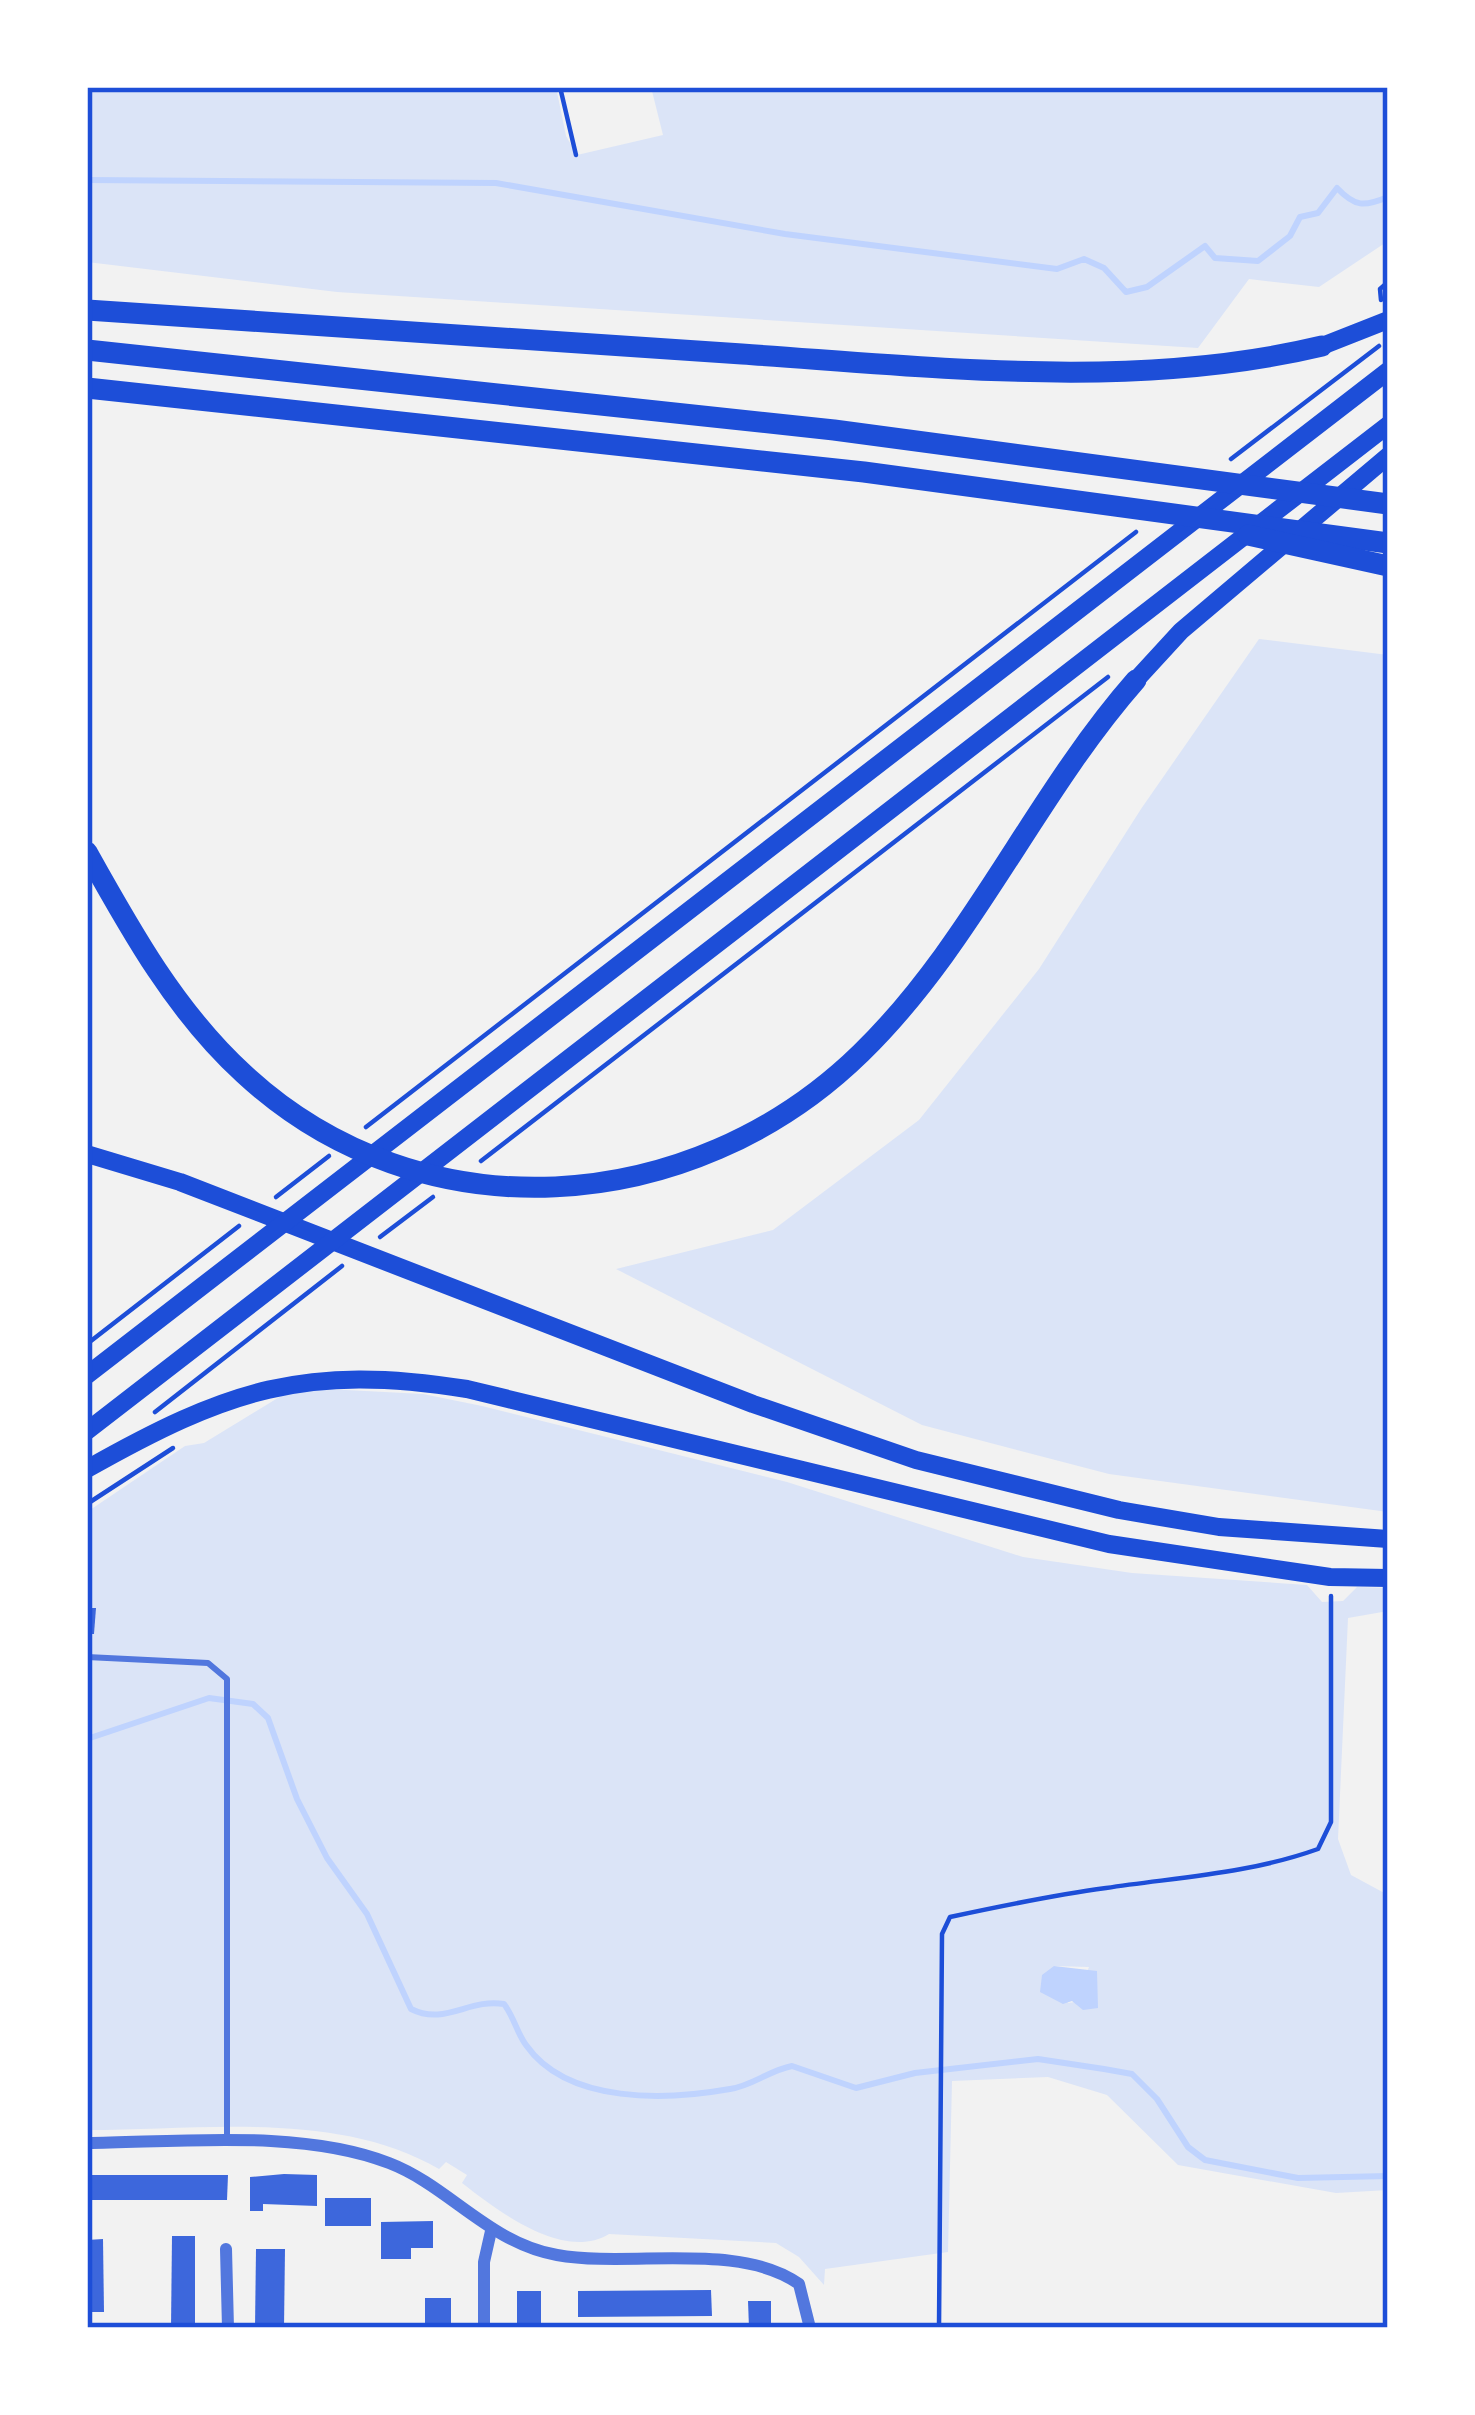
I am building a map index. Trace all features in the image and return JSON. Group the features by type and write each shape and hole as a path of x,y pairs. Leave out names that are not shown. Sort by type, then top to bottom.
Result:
{"highway":[{"path":"87,310 932,367 1193,368 1252,363 1322,346 1388,320"},
{"path":"87,350 812,427 1388,504"},
{"path":"87,1376 1388,371"},
{"path":"87,388 1108,504 1388,543"},
{"path":"87,1431 1388,424"},
{"path":"87,852 144,953 198,1026 281,1104 329,1135 391,1163 450,1180 528,1189 596,1186 676,1168 754,1134 826,1085 914,993 1069,766 1136,680 1181,631 1388,456"},
{"path":"1278,489 1388,490"},
{"path":"1108,504 1388,566"},
{"path":"87,1154 180,1182 753,1404 996,1483 1219,1527 1388,1539"},
{"path":"87,1469 163,1426 236,1397 307,1380 390,1378 467,1389 1109,1544 1330,1577 1388,1578"}],"street":[{"path":"87,2143 227,2142 347,2149 393,2164 491,2230 550,2254 595,2260 753,2261 778,2269 799,2284 810,2328"},
{"path":"484,2328 484,2262 491,2230"},
{"path":"226,2249 228,2328"}],"lane":[{"path":"87,1657 208,1663 223,1672 229,1687 227,2142"}],"path":[{"path":"560,87 576,155"},
{"path":"1380,289 1388,282"},
{"path":"478,1163 1111,674"},
{"path":"364,1128 933,688"},
{"path":"272,1200 346,1143"},
{"path":"363,1250 440,1192"},
{"path":"87,1344 254,1214"},
{"path":"154,1408 344,1264"},
{"path":"87,1504 174,1448"},
{"path":"939,2328 942,1934 950,1917 1108,1887 1252,1869 1318,1849 1330,1822 1330,1577"}],"shaded area":[{"path":"87,87 556,87 566,136 577,155 663,135 651,87 1388,87 1388,241 1319,287 1249,279 1198,348 337,292 87,262"},
{"path":"1259,639 1388,655 1388,1512 1109,1474 922,1425 616,1269 773,1230 919,1120 1039,969 1141,809"},
{"path":"327,1389 423,1394 482,1406 787,1482 1023,1557 1132,1573 1307,1585 1322,1602 1343,1601 1357,1587 1388,1588 1388,1611 1348,1618 1338,1839 1351,1875 1388,1895 1388,2190 1336,2193 1178,2165 1107,2095 1048,2077 952,2081 948,2252 825,2269 824,2285 799,2257 776,2243 609,2234 572,2242 552,2237 493,2206 462,2183 467,2175 446,2162 439,2169 400,2150 358,2138 269,2127 87,2130 87,1634 94,1634 95,1609 87,1608 87,1512 185,1446 204,1443 286,1393","holes":["1054,1966 1089,1967 1075,2002 1068,2003"]}],"water":[{"path":"1054,1966 1097,1971 1098,2008 1083,2010 1072,2001 1063,2004 1040,1992 1042,1975"}],"building":[{"path":"87,1608 96,1608 94,1634 87,1634"},
{"path":"87,2175 228,2175 227,2200 87,2200"},
{"path":"317,2175 317,2206 263,2204 263,2211 250,2211 250,2177"},
{"path":"325,2198 371,2198 371,2226 325,2226"},
{"path":"433,2221 433,2248 411,2248 411,2259 381,2259 381,2222"},
{"path":"172,2236 195,2236 195,2328 171,2328"},
{"path":"103,2239 104,2312 87,2312 87,2240"},
{"path":"256,2249 285,2249 284,2328 255,2328"},
{"path":"711,2290 712,2316 578,2317 578,2291"},
{"path":"517,2291 541,2291 541,2328 517,2328"},
{"path":"425,2298 451,2298 451,2328 425,2328"},
{"path":"748,2301 771,2301 771,2328 749,2328"}],"waterway":[{"path":"87,180 496,183 785,234 1057,269 1084,259 1104,268 1126,292 1147,287 1205,246 1215,258 1258,261 1290,236 1300,217 1318,213 1337,188 1360,203 1388,197"},
{"path":"87,1739 209,1698 253,1704 268,1718 297,1799 327,1858 367,1914 411,2009 435,2015 504,2004 523,2040 544,2065 593,2088 649,2096 705,2093 738,2087 792,2066 856,2088 915,2073 1038,2059 1132,2074 1157,2099 1188,2147 1205,2160 1298,2178 1388,2176"}]}
